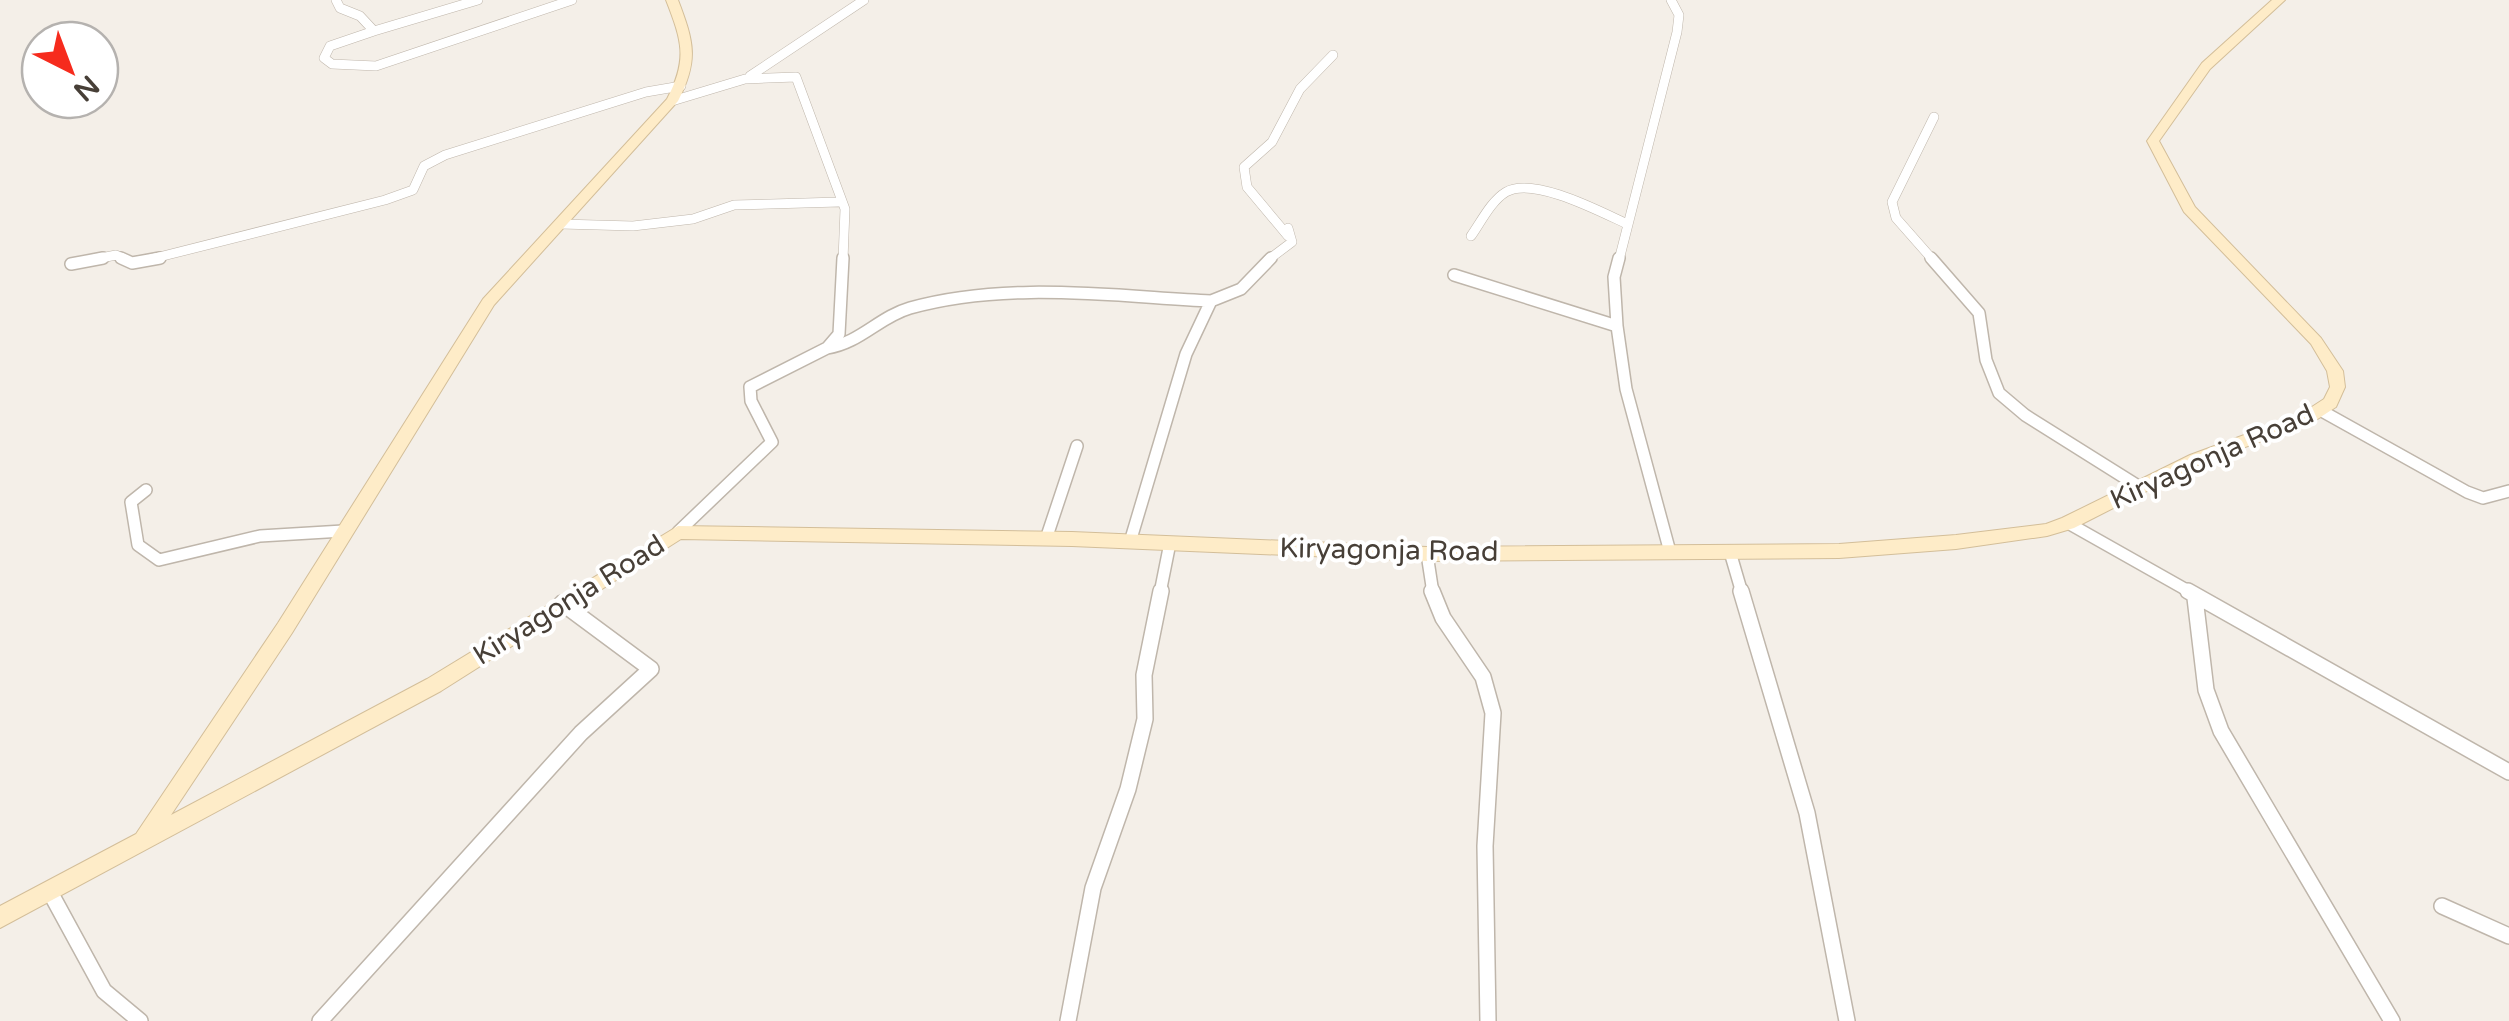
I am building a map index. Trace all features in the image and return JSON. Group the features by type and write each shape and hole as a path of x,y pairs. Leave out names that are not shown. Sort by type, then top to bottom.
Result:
{"street":[{"path":"336,0 340,8 360,16 374,31"},
{"path":"478,0 330,46 324,58 332,64 376,66 572,0"},
{"path":"145,837 266,658 488,302 677,93 691,66 688,44 672,0"},
{"path":"745,80 783,50 864,0"},
{"path":"1670,552 1626,389 1614,276 1659,114 1660,88 1680,16 1672,0"},
{"name":"Kiryagonja Road","path":"0,918 434,685 678,532 1046,538 1427,554 1730,552 1956,542 2047,530 2068,523 2138,486 2320,410 2336,393 2338,382 2332,364 2276,297 2189,209 2153,141 2206,66 2279,0"},
{"path":"1292,242 1247,187 1244,168 1272,142 1300,89 1333,55"},
{"path":"71,264 116,255 132,263 200,250 413,190 424,166 489,138 677,93 786,74 800,81 839,202 845,209 839,334 826,348"},
{"path":"1934,117 1892,202 1896,218 1979,313 1986,360 2000,393 2025,415 2138,486"},
{"path":"1471,236 1508,190 1520,187 1585,205 1627,224"},
{"path":"561,224 633,226 693,218 734,205 839,202"},
{"path":"1288,228 1292,242"},
{"path":"678,532 772,442 772,432 750,401 750,386 826,348 850,344 906,310 1007,291 1211,300 1241,289 1263,264 1292,242"},
{"path":"1454,275 1536,297 1617,326"},
{"path":"1130,542 1186,354 1211,300"},
{"path":"2320,410 2476,496 2501,496 2509,491"},
{"path":"1046,538 1077,446"},
{"path":"146,490 132,502 138,545 158,560 260,536 343,532"},
{"path":"2068,523 2509,772"},
{"path":"1068,1021 1092,888 1128,790 1144,718 1144,675 1170,543"},
{"path":"1730,552 1807,813 1847,1021"},
{"path":"1427,554 1427,588 1441,620 1482,676 1491,699 1493,762 1486,820 1485,902 1488,1021"},
{"path":"2195,598 2206,690 2221,731 2392,1021"},
{"path":"320,1021 581,733 651,669 562,602"},
{"path":"50,892 104,991 140,1021"},
{"path":"2442,906 2509,936"}]}
